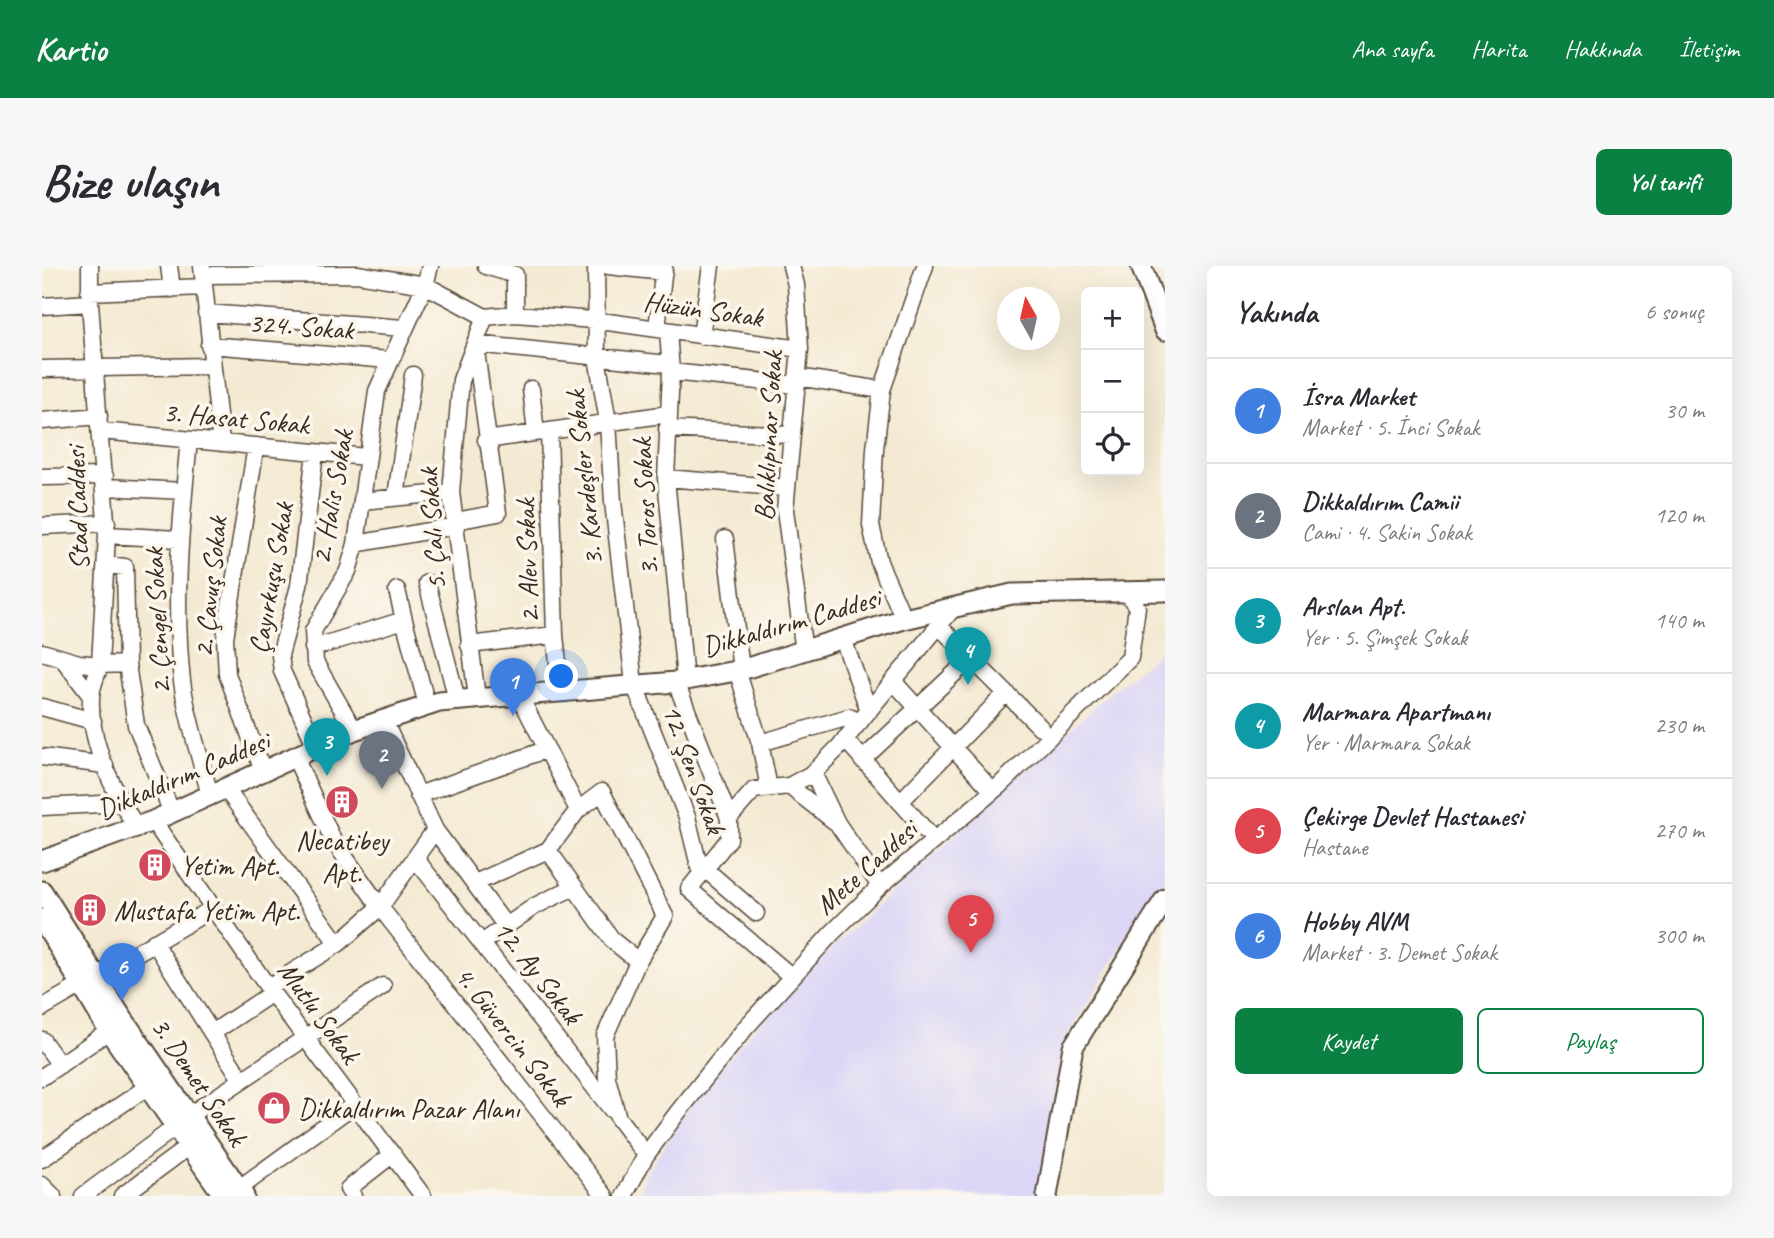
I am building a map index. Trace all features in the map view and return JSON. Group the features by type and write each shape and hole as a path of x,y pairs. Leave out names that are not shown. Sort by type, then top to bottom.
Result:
{"main road":[{"path":"1142,266 1160,301 1165,330"},
{"name":"Dikkaldırım Caddesi","path":"42,861 145,825 354,730 427,705 561,690 681,681 739,670 904,619 1012,594 1165,591"},
{"name":"3. Demet Sokak","path":"42,891 87,980 109,1031 147,1087 181,1122 188,1147 234,1194"},
{"path":"1047,1196 1073,1047 1165,899"},
{"name":"3. Demet Sokak","path":"42,919 87,980 181,1122 234,1194"}],"street":[{"name":"Stad Caddesi","path":"90,266 107,529 100,665 91,696"},
{"path":"169,266 172,289"},
{"name":"2. Halis Sokak","path":"313,648 313,631 348,571 356,544 377,391 425,285 430,266"},
{"path":"486,266 516,270 515,314"},
{"name":"3. Kardeşler Sokak","path":"596,266 594,320 597,357 608,422 612,502 634,684"},
{"path":"608,266 664,269"},
{"path":"701,336 711,266"},
{"name":"Balıklıpınar Sokak","path":"791,266 796,285 800,349 785,510 804,652"},
{"path":"904,619 879,562 870,525 882,390 925,266"},
{"name":"3. Toros Sokak","path":"664,269 662,330 669,368 666,478 681,681 729,818"},
{"path":"42,306 172,289 203,276 292,271 357,274 425,285 485,317"},
{"path":"203,276 221,443"},
{"path":"206,313 404,328"},
{"name":"Hüzün Sokak","path":"485,317 515,314 594,320 800,349"},
{"name":"5. Çalı Sokak","path":"477,698 452,492 461,380 485,317"},
{"path":"356,544 498,513 475,344 882,390"},
{"name":"324. Sokak","path":"209,345 389,360"},
{"path":"42,369 211,366"},
{"path":"396,497 413,374"},
{"name":"2. Alev Sokak","path":"531,389 543,432 555,635 561,690"},
{"name":"3. Hasat Sokak","path":"42,421 100,424 188,440 366,457"},
{"path":"486,440 608,422 667,422 792,435"},
{"name":"2. Çengel Sokak","path":"188,440 178,539 177,613 183,684 218,792"},
{"name":"2. Çavuş Sokak","path":"256,446 225,638 227,674 263,771"},
{"name":"Çayırkuşu Sokak","path":"315,452 299,586 280,655 282,671 316,747"},
{"path":"42,477 184,491"},
{"path":"666,478 787,488"},
{"path":"362,501 452,492"},
{"path":"42,526 107,529 178,539"},
{"path":"725,539 739,670 760,743 769,788"},
{"path":"107,565 125,567 127,664 136,725 172,813"},
{"path":"427,583 457,700"},
{"path":"397,590 427,705"},
{"name":"Mete Caddesi","path":"624,1196 646,1155 747,1026 792,977 880,886 999,786 1129,658 1137,607 1126,592"},
{"path":"792,977 689,888 729,839 729,818 754,790 789,786 813,773 845,739 955,606"},
{"path":"354,730 315,662 313,648 404,620"},
{"path":"939,626 1040,727"},
{"path":"469,645 555,635"},
{"path":"843,639 864,716"},
{"path":"42,652 62,659 100,665 127,664"},
{"path":"862,760 971,658"},
{"path":"62,659 91,696"},
{"path":"893,681 988,786"},
{"name":"12. Şen Sokak","path":"634,684 687,817 703,872 755,913"},
{"path":"900,802 1006,693"},
{"path":"519,695 578,810"},
{"name":"Mutlu Sokak","path":"91,696 93,721 105,765 121,803 145,825 212,909 423,1196"},
{"path":"42,707 93,721"},
{"path":"760,743 864,716"},
{"path":"383,719 435,830 505,925"},
{"path":"845,739 934,840"},
{"path":"418,794 545,750"},
{"path":"42,757 105,765"},
{"name":"4. Güvercin Sokak","path":"295,757 334,840 380,907 606,1196"},
{"path":"813,773 837,823 880,886"},
{"path":"789,786 837,823"},
{"path":"218,792 338,944"},
{"path":"475,883 548,850 578,810 602,792 665,916 638,961 605,1036 607,1078 618,1118"},
{"path":"42,807 121,803"},
{"path":"212,1034 338,944 380,907 435,830"},
{"path":"548,850 613,941 638,961"},
{"name":"12. Ay Sokak","path":"415,858 646,1155"},
{"path":"483,943 505,925 573,887"},
{"path":"42,1008 212,909"},
{"path":"154,942 241,1079"},
{"path":"83,1196 241,1079 383,986"},
{"path":"42,1077 109,1031"},
{"path":"42,1040 60,1065"},
{"path":"42,1159 147,1087"},
{"path":"234,1194 355,1104"},
{"path":"122,1196 188,1147"},
{"path":"353,1196 348,1189 394,1154"}],"shaded area":[{"path":"1165,647 1165,877 1065,1040 1038,1196 639,1196 645,1175 696,1097 791,985 1105,697"}],"place":[{"name":"Marmara Apartmanı","path":"968,685"},
{"name":"İsra Market","path":"513,716"},
{"name":"Arslan Apt.","path":"327,776"},
{"name":"Dikkaldırım Camii","path":"382,789"},
{"name":"Necatibey Apt.","path":"342,802"},
{"name":"Yetim Apt.","path":"155,865"},
{"name":"Mustafa Yetim Apt.","path":"90,910"},
{"name":"Çekirge Devlet Hastanesi","path":"971,953"},
{"name":"Hobby AVM","path":"122,1001"},
{"name":"Dikkaldırım Pazar Alanı","path":"274,1108"}]}
